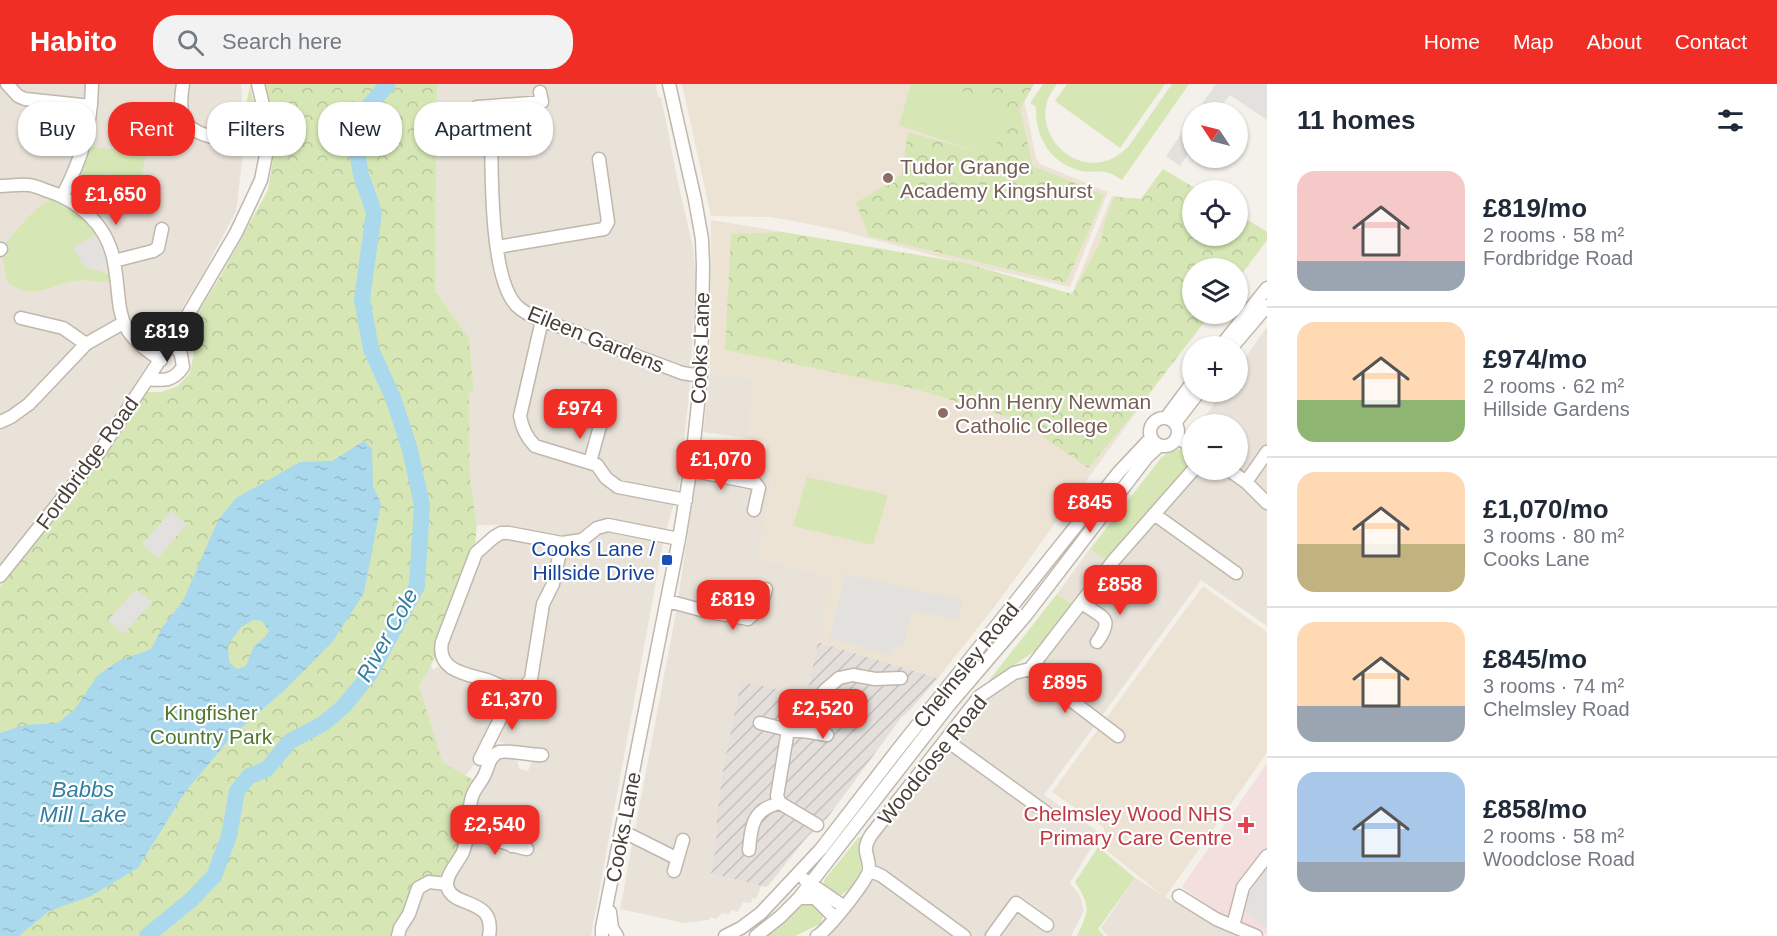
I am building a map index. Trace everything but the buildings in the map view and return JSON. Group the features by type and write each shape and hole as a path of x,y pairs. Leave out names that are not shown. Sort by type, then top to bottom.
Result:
{"street":[{"path":"7,84 18,96 25,99 53,102"},
{"path":"91,102 92,84"},
{"path":"183,84 180,104 187,123 197,133 207,135"},
{"name":"Fordbridge Road","path":"258,84 262,102"},
{"name":"Cooks Lane","path":"602,936 668,602 686,500 701,376 702,239 669,84"},
{"path":"540,92 542,102"},
{"path":"63,195 81,156"},
{"name":"Fordbridge Road","path":"0,576 100,451 161,360 244,215 261,180 266,156"},
{"name":"Eileen Gardens","path":"492,156 493,227 505,288 518,307 542,320 682,373 701,376"},
{"path":"497,247 604,229 608,222 599,159"},
{"path":"0,186 29,184 63,195 93,218 102,232 114,261 119,309 123,323 138,344 161,360"},
{"path":"114,261 158,248 162,230"},
{"path":"1229,336 1267,288"},
{"path":"1242,336 1267,306"},
{"path":"21,318 63,328 86,344"},
{"path":"542,320 520,416 528,440 535,446 597,465 606,478 618,487 686,500"},
{"path":"0,422 12,417 29,404 86,344 123,323"},
{"path":"148,380 164,381 175,377 183,367 181,355 173,340"},
{"name":"Chelmsley Road","path":"1171,421 1182,401"},
{"name":"Chelmsley Road","path":"1171,421 1189,402"},
{"name":"Chelmsley Road","path":"1155,442 1150,430 1153,423 1157,420 1171,421"},
{"path":"1171,421 1178,429 1177,437 1182,440"},
{"path":"590,462 600,426"},
{"name":"Chelmsley Road","path":"1155,442 1171,445 1177,437"},
{"name":"Chelmsley Road","path":"725,936 741,928 769,906 821,849 1119,472 1155,442"},
{"name":"Chelmsley Road","path":"756,936 780,917 810,884 949,705 1026,615 1147,457 1155,442"},
{"path":"1246,482 1267,452"},
{"path":"690,470 755,483 759,488 754,510"},
{"name":"Woodclose Road","path":"869,870 865,852 868,841 980,696 1014,673 1030,669 1114,560 1184,480"},
{"path":"1243,480 1267,503"},
{"path":"1154,514 1236,573"},
{"path":"562,543 553,584 540,614 538,645 531,679 524,688 508,690 490,681 455,671 438,662 442,642 480,548 501,533 562,543 582,540 597,528 608,525 679,539"},
{"path":"668,602 748,619 760,608 766,589"},
{"path":"1082,603 1107,624 1107,629 1097,642"},
{"path":"1030,669 1118,736"},
{"path":"810,732 824,691 839,678 853,675 875,679 900,678"},
{"path":"480,759 506,707 508,690"},
{"path":"760,723 788,730 827,735"},
{"path":"780,804 777,796 788,730"},
{"path":"946,740 1048,813"},
{"path":"447,884 463,852 469,833 473,793 485,774 487,764 499,752 509,750 526,760 542,755"},
{"path":"749,850 753,820 768,806 780,804 817,825 828,826 843,822"},
{"path":"817,825 822,836 821,849"},
{"path":"622,831 675,865 683,840"},
{"path":"469,833 513,840 527,849"},
{"path":"1233,926 1243,887 1267,856"},
{"path":"817,936 822,934 835,918 863,882 869,870 882,876 964,936"},
{"path":"769,906 776,905 800,880 843,906"},
{"path":"398,936 418,888 429,882 447,884"},
{"path":"447,884 452,895 475,904 484,913 489,922 489,936"},
{"name":"Cooks Lane","path":"610,895 610,920 617,936"},
{"path":"1179,896 1216,919 1256,936"},
{"path":"798,898 815,898 835,918"},
{"path":"992,936 1016,903 1047,924"}],"shaded area":[{"path":"0,84 241,84 242,102 207,102 207,156 243,156 236,211 201,277 132,389 0,568"},
{"path":"437,84 656,84 664,111 693,247 696,280 689,394 679,487 666,530 606,519 597,521 581,533 571,537 502,525 477,525 470,478 469,390 474,392 469,338 435,291 436,156 553,156 553,102 437,102"},
{"name":"Tudor Grange Academy Kingshurst","path":"682,84 1033,84 1024,100 1036,158 1040,164 1108,192 1070,287 789,220 770,217 711,216"},
{"path":"1216,84 1267,84 1267,120 1248,107 1248,102 1240,102 1230,95 1225,102 1203,102"},
{"path":"1182,133 1182,163 1180,166 1166,156"},
{"name":"John Henry Newman Catholic College","path":"1163,169 1182,180 1182,246 1248,246 1248,220 1267,232 1267,240 1248,266 1248,258 1182,258 1182,324 1203,324 1194,336 1182,336 1182,352 995,606 938,678 818,642 832,576 760,558 772,479 761,472 767,443 747,438 755,379 710,372 711,220 968,269 1072,294 1112,196 1141,199"},
{"path":"104,173 116,176 115,182 124,183 117,224 93,213"},
{"path":"102,232 114,261 84,268 74,246"},
{"path":"1267,327 1267,626 1201,580 1044,795 1100,833 1070,883 1079,894 1084,910 1071,936 829,936 876,870 872,845 882,828 965,720 988,696 1042,665 1119,564 1190,480 1248,480 1248,414 1207,414 1215,402 1248,402 1248,354"},
{"path":"710,372 755,379 747,438 703,432"},
{"path":"699,461 761,472 772,479 760,558 832,576 808,696 741,683 722,775 716,846 711,872 761,886 756,899 752,898 751,903 743,902 738,912 731,910 729,914 722,913 716,919 711,917 709,920 684,923 620,909 675,618"},
{"path":"171,511 187,524 158,558 142,544"},
{"path":"603,532 663,543 591,936 394,936 414,915 426,889 442,888 454,884 472,840 531,853 531,844 526,844 521,840 520,833 512,831 510,837 505,840 476,830 473,826 476,796 499,756 517,758 519,769 528,771 532,761 542,761 532,751 499,742 511,697 525,695 532,687 536,677 543,656 543,633 547,609 560,583 565,552 588,543"},
{"path":"499,538 552,547 555,554 530,668 524,681 520,684 456,666 445,646 480,554"},
{"path":"1090,549 1105,560 1072,604 1057,594"},
{"path":"845,574 962,600 958,620 912,611 903,646 895,644 891,656 830,638"},
{"path":"1203,586 1267,632 1267,753 1165,897 1102,847 1104,828 1052,792"},
{"path":"136,589 152,602 124,634 108,620"},
{"path":"818,642 938,678 901,718 828,817 806,838 768,886 711,873 716,846 722,775 741,682 807,695"},
{"path":"430,664 433,670 438,667 498,690 503,699 498,718 476,762 466,775 442,761 438,752 419,686"},
{"name":"Chelmsley Wood NHS Primary Care Centre","path":"1267,763 1267,935 1226,918 1182,887"},
{"path":"1267,868 1267,928 1239,907"},
{"path":"1135,878 1174,902 1241,936 1108,936 1101,928"}],"green space":[{"name":"Kingfisher Country Park","path":"263,84 437,84 437,102 414,102 414,156 436,156 435,291 469,338 474,392 469,391 470,478 477,525 475,546 439,642 436,656 419,686 442,761 475,781 465,834 455,860 447,870 438,877 424,880 394,936 0,936 0,586 112,443 147,392 161,392 178,386 190,373 194,353 184,334 220,277 268,190 274,156 306,156 306,102 268,102"},
{"path":"911,84 939,84 1008,104 993,157 899,125"},
{"path":"938,84 1034,84 1020,109 1033,166 1104,195 1066,283 869,236 856,203 902,174 908,132 993,156 1007,105"},
{"path":"1043,84 1057,84 1047,102 1045,118 1055,142 1075,159 1100,162 1119,155 1128,147 1172,84 1189,84 1122,180 1106,172 1084,172 1070,167 1061,162 1046,147 1038,129 1036,107 1030,103"},
{"path":"1067,84 1165,84 1120,148 1055,101"},
{"path":"250,86 254,102 246,102"},
{"path":"96,147 108,149 108,156 146,156 139,185 115,182 93,213 82,202 75,187 88,156 96,156"},
{"path":"1163,169 1182,180 1182,246 1248,246 1248,220 1267,232 1267,240 1248,266 1248,258 1182,258 1182,324 1202,324 1193,336 1182,336 1182,351 1088,468 1021,421 915,389 725,350 731,234 783,232 965,263 1072,294 1101,241 1105,220 1115,197 1141,199"},
{"path":"63,195 102,232 74,246 84,267 109,274 110,282 77,280 32,292 16,288 7,282 1,249 37,209 54,197"},
{"path":"1182,448 1182,472 1105,560 1090,549 1167,453"},
{"path":"807,477 888,495 873,545 793,526"},
{"path":"1057,594 1072,604 1055,631 1040,648 987,683"},
{"path":"859,837 863,837 862,863 855,883 841,895 824,890 824,880"},
{"path":"1098,847 1135,878 1098,929 1104,936 1077,936 1086,914 1086,903 1075,882"},
{"path":"810,900 824,914 820,924 795,936 765,936 799,905"}],"water":[{"name":"Babbs Mill Lake","path":"364,441 372,449 373,486 381,504 364,593 333,641 287,688 233,735 185,792 138,868 91,896 49,911 19,936 0,936 0,733 24,725 58,723 75,709 97,676 118,661 151,649 163,626 183,601 218,520 236,498 300,462 332,461","holes":["253,620 262,621 269,631 254,646 246,666 237,669 229,662 228,645 241,627"]}],"waterway":[{"name":"River Cole","path":"147,936 191,900 214,876 229,836 237,791 249,776 267,769 289,742 324,723 344,706 370,674 417,586 422,505 410,450 400,419 371,349 362,299 374,212 361,175 355,139 368,107 388,84"}],"place":[{"name":"Tudor Grange Academy Kingshurst","path":"888,178"},
{"name":"John Henry Newman Catholic College","path":"943,413"},
{"name":"Cooks Lane / Hillside Drive","path":"667,560"},
{"name":"Chelmsley Wood NHS Primary Care Centre","path":"1246,825"}]}
